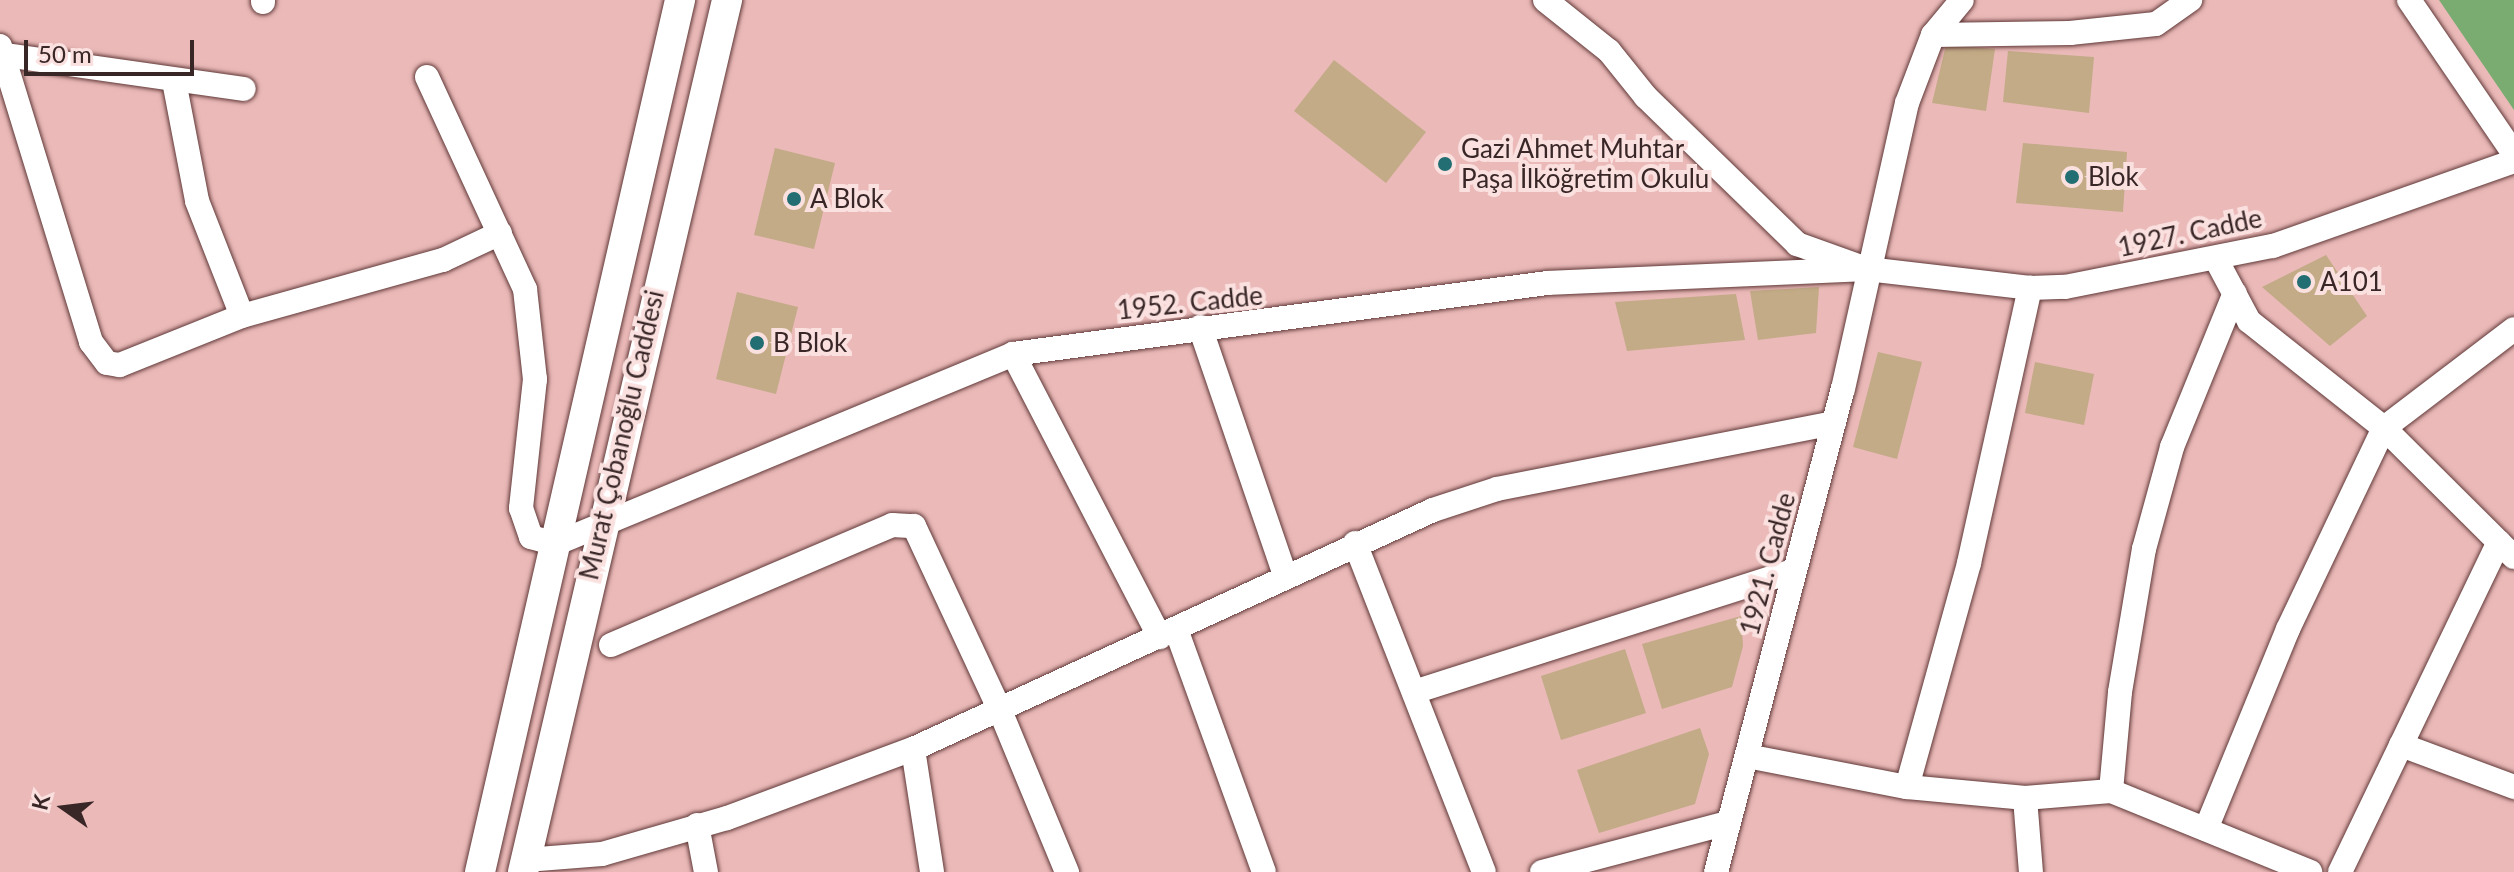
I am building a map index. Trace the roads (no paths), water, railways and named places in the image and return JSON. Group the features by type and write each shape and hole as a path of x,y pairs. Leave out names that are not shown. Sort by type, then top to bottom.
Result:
{"main road":[{"name":"Murat Çobanoğlu Caddesi","path":"480,872 680,0"},
{"name":"Murat Çobanoğlu Caddesi","path":"524,866 599,529 727,0"}],"street":[{"path":"1545,0 1575,19 1609,51 1646,97 1797,244 1867,269"},
{"path":"1933,35 1962,0"},
{"path":"1933,35 2070,33 2156,24 2190,0"},
{"path":"2409,0 2514,154"},
{"name":"1921. Cadde","path":"1716,872 1834,423 1907,103 1933,35"},
{"path":"244,89 174,81 3,50 97,355 120,365 242,316 443,260 500,233"},
{"path":"427,77 525,289 534,345 523,519 531,537 555,544"},
{"path":"174,81 197,201 242,316"},
{"name":"1927. Cadde","path":"1867,269 2030,288 2065,287 2217,261 2514,161"},
{"path":"2217,261 2249,321 2384,428 2506,550 2401,745 2340,872"},
{"name":"1952. Cadde","path":"555,544 599,529 1013,354 1200,327 1278,322 1547,283 1867,269"},
{"path":"1907,787 1969,563 2030,288"},
{"path":"2111,791 2120,692 2144,549 2172,447 2235,293"},
{"path":"1200,327 1285,575"},
{"path":"2206,829 2288,629 2384,428 2514,329"},
{"path":"1013,354 1168,633 1264,872"},
{"path":"524,866 602,854 697,825 913,749 1168,633 1355,543 1497,489 1834,423"},
{"path":"611,645 892,525 914,526 999,708 1067,872"},
{"path":"1355,543 1484,872"},
{"path":"1414,692 1794,571"},
{"path":"2401,745 2514,787"},
{"path":"913,749 932,872"},
{"path":"1747,756 1907,787 2025,798 2111,791 2310,872"},
{"path":"2025,798 2031,872"},
{"path":"1542,872 1727,823"},
{"path":"697,825 706,872"}],"place":[{"name":"Gazi Ahmet Muhtar Paşa İlköğretim Okulu","path":"1445,164"},
{"name":"Blok","path":"2072,177"},
{"name":"A Blok","path":"794,199"},
{"name":"A101","path":"2304,282"},
{"name":"B Blok","path":"757,343"}]}
